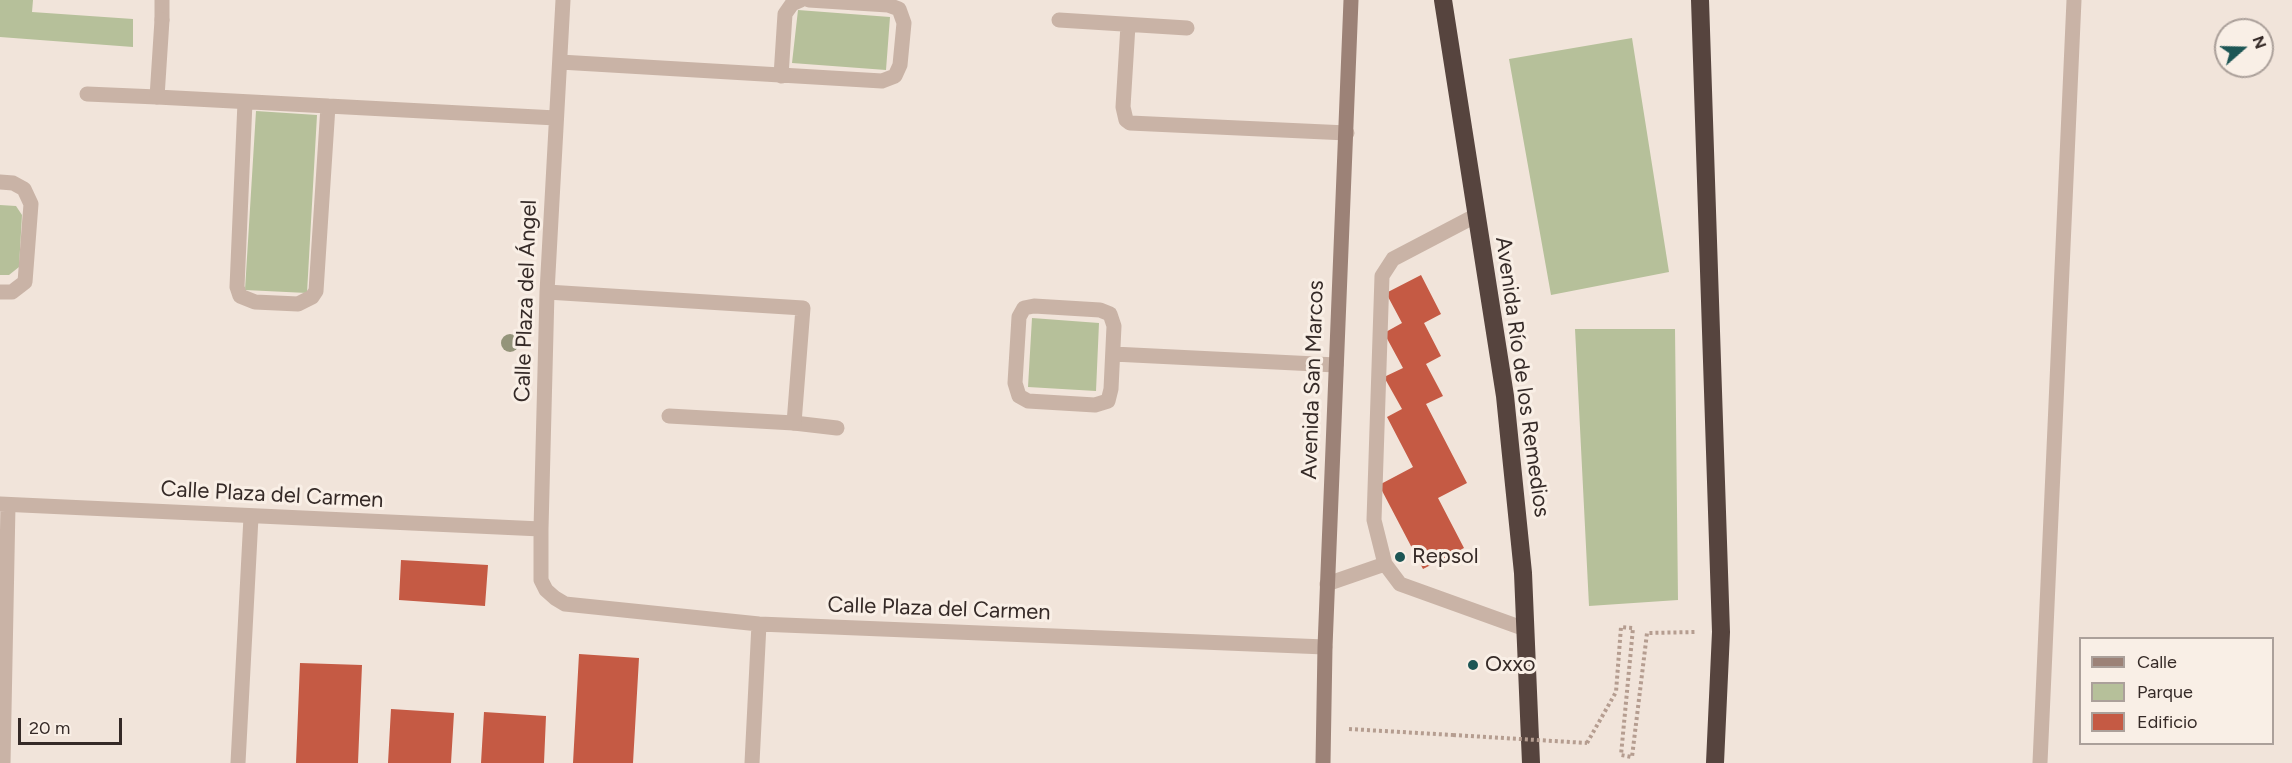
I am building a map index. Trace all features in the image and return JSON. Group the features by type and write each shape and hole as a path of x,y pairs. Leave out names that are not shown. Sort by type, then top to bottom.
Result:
{"highway":[{"name":"Avenida Río de los Remedios","path":"1443,0 1505,396 1523,573 1531,763"},
{"path":"1700,0 1721,632 1715,763"}],"street":[{"path":"157,97 162,0"},
{"name":"Calle Plaza del Ángel","path":"555,598 546,590 541,580 541,530 547,291 563,0"},
{"path":"781,76 785,14 792,3 801,0"},
{"path":"560,62 882,81 890,80 898,71 904,23 899,9 888,5 809,0"},
{"name":"Avenida San Marcos","path":"1323,763 1327,584 1351,0"},
{"path":"2040,763 2074,0"},
{"path":"1059,20 1187,28"},
{"path":"1128,25 1123,107 1126,120 1136,125 1347,133"},
{"path":"87,94 556,118"},
{"path":"245,102 237,287 240,296 255,302 298,304 312,297 316,291 328,106"},
{"path":"0,182 13,183 24,189 31,204 25,282 12,292 0,292"},
{"path":"1475,216 1393,259 1382,276 1374,520 1385,564 1400,584 1525,629"},
{"path":"547,291 803,308 794,423"},
{"path":"1029,306 1105,311 1110,314 1114,326 1113,354 1111,396 1108,401 1101,404 1028,401 1019,396 1016,390 1019,317 1029,306"},
{"path":"1113,354 1336,365"},
{"path":"669,416 794,423 837,428"},
{"path":"3,763 4,504"},
{"name":"Calle Plaza del Carmen","path":"4,504 541,530"},
{"path":"238,763 251,517"},
{"path":"1327,584 1385,564"},
{"name":"Calle Plaza del Carmen","path":"555,598 565,604 759,624 1325,646"},
{"path":"752,763 759,624"}],"path":[{"path":"1324,728 1587,743 1616,692 1621,627 1633,628 1621,755 1632,757 1647,633 1721,632"}],"green space":[{"path":"0,0 33,0 32,12 133,19 133,47 0,37"},
{"path":"798,10 890,17 886,70 792,63"},
{"path":"1632,38 1669,272 1551,295 1509,59"},
{"path":"256,111 317,115 307,293 245,290"},
{"path":"0,205 16,206 22,215 19,267 9,275 0,275"},
{"path":"1032,318 1099,323 1096,391 1028,387"},
{"path":"1575,329 1675,329 1678,600 1589,606"}],"building":[{"path":"1421,275 1441,314 1424,323 1441,356 1426,364 1443,396 1426,404 1467,483 1438,498 1464,548 1423,569 1379,485 1413,467 1387,417 1402,409 1384,377 1403,368 1384,333 1402,323 1386,293"},
{"path":"401,560 488,565 485,606 399,600"},
{"path":"579,654 639,658 633,763 573,763"},
{"path":"300,663 362,665 358,763 296,763"},
{"path":"391,709 454,713 451,763 388,763"},
{"path":"484,712 546,716 544,763 481,763"}],"place":[{"name":"Repsol","path":"1400,557"},
{"name":"Oxxo","path":"1473,665"}]}
